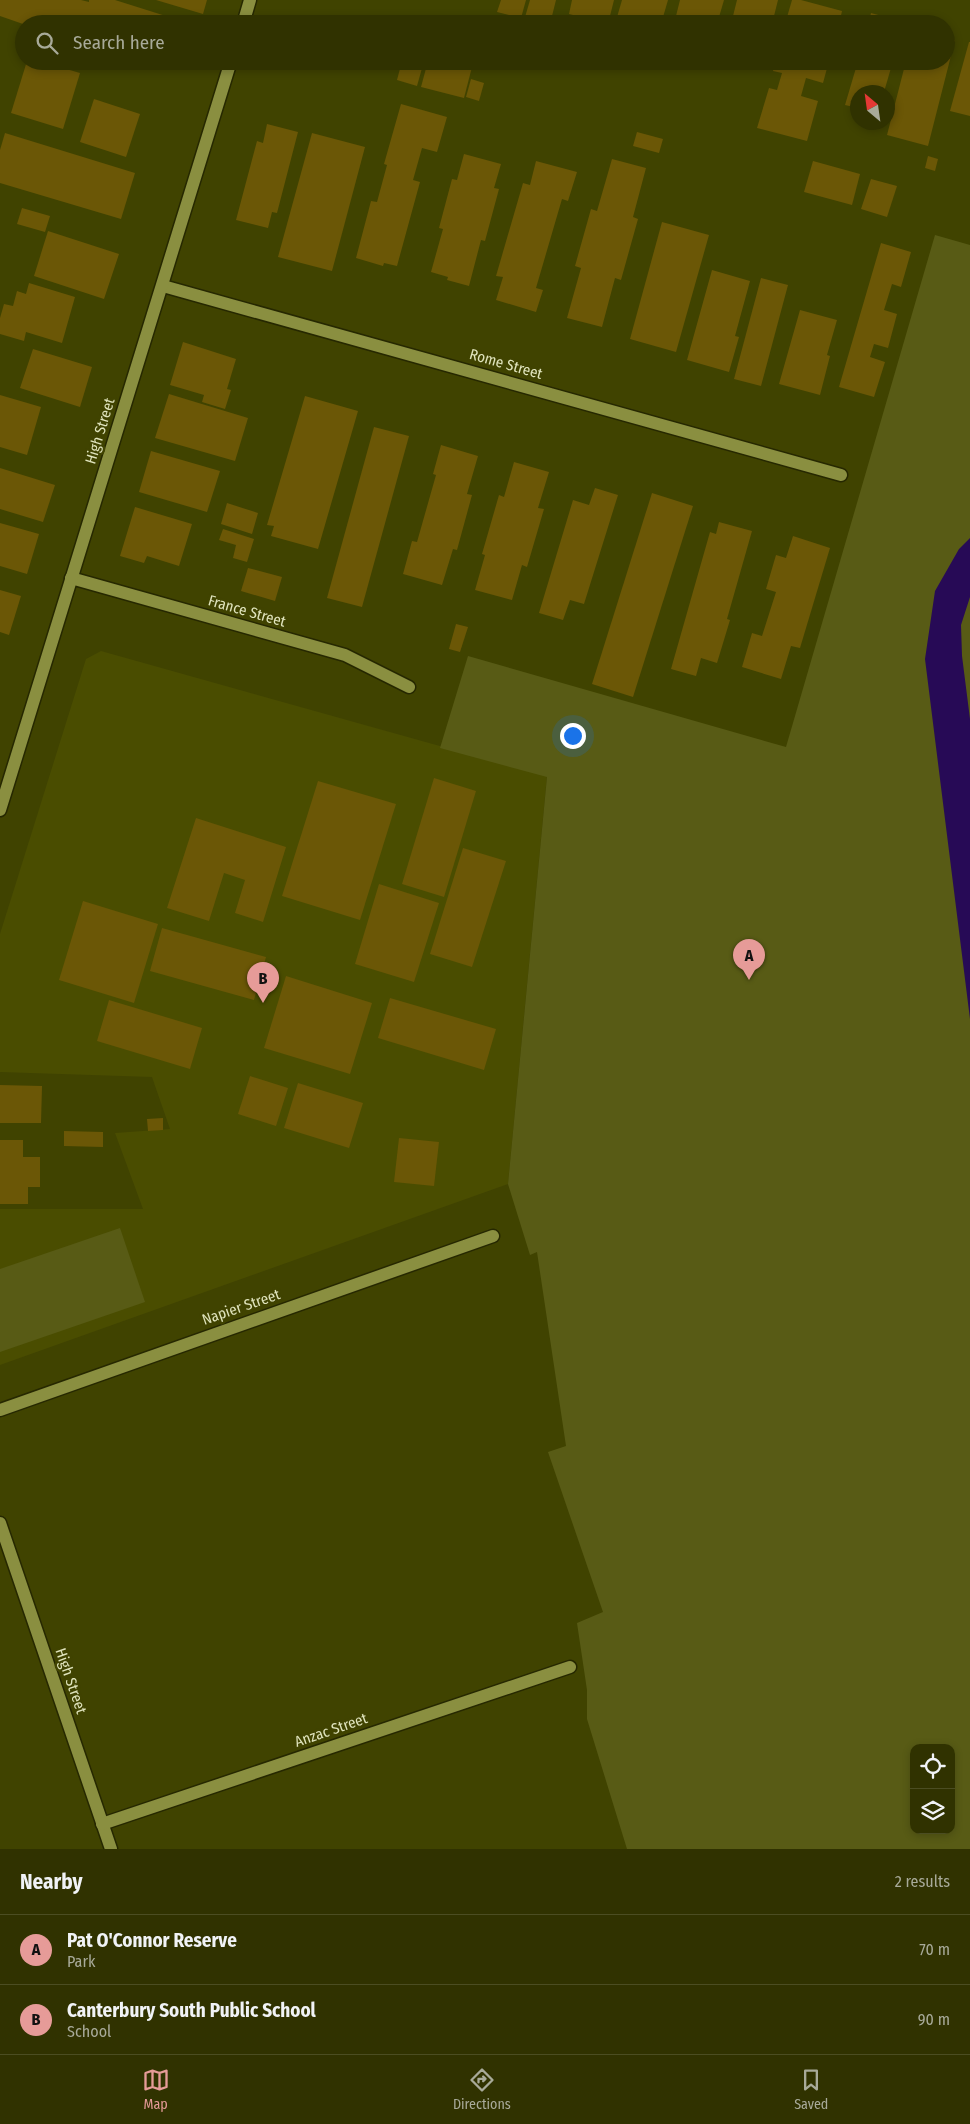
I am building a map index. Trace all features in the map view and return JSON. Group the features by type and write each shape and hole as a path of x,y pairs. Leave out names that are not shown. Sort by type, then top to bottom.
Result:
{"street":[{"path":"246,15 250,0"},
{"name":"High Street","path":"0,810 228,70"},
{"name":"Rome Street","path":"163,286 841,475"},
{"name":"France Street","path":"71,578 345,655 409,687"},
{"name":"Napier Street","path":"0,1410 493,1236"},
{"name":"High Street","path":"0,1524 111,1849"},
{"name":"Anzac Street","path":"102,1824 570,1666"}],"shaded area":[{"path":"935,235 970,245 970,1849 627,1849 587,1719 587,1690 577,1623 603,1612 548,1452 566,1446 537,1252 530,1255 508,1184 547,777 440,748 468,656 786,747"},
{"path":"970,538 970,597 961,625 962,656 970,719 970,1019 925,659 935,591 959,549"},
{"path":"101,651 547,776 508,1184 0,1365 0,1209 143,1209 115,1133 170,1129 152,1077 0,1072 0,934 86,659"},
{"path":"120,1228 145,1302 0,1352 0,1269"}],"building":[{"path":"0,0 81,0 89,2 89,0 115,0 163,15 15,15 15,21 0,16"},
{"path":"156,0 207,0 203,14"},
{"path":"501,0 526,0 522,15 509,15 497,12"},
{"path":"530,0 556,0 552,15 526,15"},
{"path":"572,0 614,0 610,15 569,14"},
{"path":"622,0 668,0 664,15 618,15"},
{"path":"680,0 724,0 720,15 676,15"},
{"path":"737,0 778,0 774,15 733,15"},
{"path":"792,0 801,0 842,11 841,15 788,15"},
{"path":"970,42 970,116 950,111"},
{"path":"24,70 70,70 80,73 63,129 11,113"},
{"path":"400,70 421,70 417,86 397,80"},
{"path":"426,70 471,70 464,98 421,87"},
{"path":"827,70 823,83 806,78 801,96 818,101 807,141 757,128 769,88 777,90 782,73 773,71"},
{"path":"855,70 890,70 886,85 851,85"},
{"path":"904,70 947,70 928,146 887,135 888,130 895,130 895,104"},
{"path":"471,79 484,83 479,101 466,97"},
{"path":"850,88 850,106 845,105"},
{"path":"94,99 140,114 126,157 80,142"},
{"path":"401,104 447,117 437,152 422,148 413,180 420,182 397,266 384,263 383,266 356,258 371,201 377,202 387,165 384,164"},
{"path":"267,124 298,132 277,213 272,212 268,228 236,220 257,141 263,143"},
{"path":"637,132 663,139 659,153 633,146"},
{"path":"5,133 135,173 121,219 0,183 0,150"},
{"path":"312,133 365,147 332,271 278,257"},
{"path":"464,154 501,164 494,188 499,189 485,241 481,240 469,286 447,280 448,277 431,272 443,229 439,228 452,179 457,180"},
{"path":"928,156 938,159 935,171 925,168"},
{"path":"612,159 646,168 633,217 638,219 621,280 615,278 602,327 567,318 581,268 575,266 591,209 597,211"},
{"path":"536,161 577,172 568,201 562,199 536,288 543,290 536,312 496,300 503,277 496,276 523,183 530,185"},
{"path":"813,161 860,174 852,205 804,192"},
{"path":"871,179 897,186 887,217 861,209"},
{"path":"22,208 50,216 45,232 17,224"},
{"path":"662,222 709,235 676,352 630,339"},
{"path":"48,231 119,254 104,299 34,276"},
{"path":"881,243 911,252 901,287 892,284 884,310 897,314 888,348 874,344 870,357 885,362 874,397 839,387"},
{"path":"712,270 750,281 735,336 739,337 729,372 687,360"},
{"path":"761,278 788,285 761,386 734,379"},
{"path":"29,283 75,297 62,343 26,332 24,341 0,334 0,318 4,304 13,306 17,291 26,294"},
{"path":"800,310 837,320 827,355 830,356 820,395 779,384"},
{"path":"183,342 236,359 227,389 231,390 225,409 202,402 204,395 170,385"},
{"path":"33,349 92,367 80,407 20,388"},
{"path":"169,394 248,418 235,461 155,438"},
{"path":"0,395 41,407 27,455 0,447"},
{"path":"305,396 358,411 318,549 271,536 274,526 267,525"},
{"path":"374,427 409,436 362,607 327,598"},
{"path":"441,445 478,456 467,494 472,495 457,550 453,549 442,585 403,574 412,541 417,542 436,475 433,474"},
{"path":"151,451 220,471 207,512 139,492"},
{"path":"514,462 549,472 538,508 544,509 527,567 522,565 512,600 475,590 485,555 482,554 499,495 504,497"},
{"path":"0,468 55,485 43,522 0,509"},
{"path":"595,488 618,495 584,604 570,600 563,620 539,613 573,500 589,505"},
{"path":"652,493 693,506 633,697 592,684"},
{"path":"227,503 258,513 252,534 221,524"},
{"path":"135,507 192,524 179,566 147,556 144,563 120,556"},
{"path":"719,522 752,531 727,619 730,620 717,663 701,658 696,676 671,669 710,532 716,534"},
{"path":"0,523 39,534 27,574 0,566"},
{"path":"223,529 254,539 247,562 233,558 236,545 219,540"},
{"path":"793,536 830,548 800,648 791,646 781,679 742,667 752,633 762,636 776,592 766,589 776,555 786,558"},
{"path":"248,568 282,577 275,601 241,591"},
{"path":"0,590 21,596 9,635 0,632"},
{"path":"456,624 468,627 460,652 449,649"},
{"path":"434,778 476,791 444,897 402,884"},
{"path":"318,781 396,804 360,920 282,896"},
{"path":"196,818 286,847 263,922 235,913 245,880 224,873 209,921 167,908"},
{"path":"463,848 506,861 472,967 430,954"},
{"path":"379,884 439,903 414,982 355,964"},
{"path":"83,901 158,924 134,1003 59,980"},
{"path":"162,928 266,957 254,1000 150,971"},
{"path":"286,976 372,1003 350,1074 264,1048"},
{"path":"390,998 496,1029 484,1070 378,1038"},
{"path":"109,1000 202,1028 190,1069 97,1041"},
{"path":"250,1076 288,1088 276,1126 238,1114"},
{"path":"298,1083 363,1103 349,1148 284,1128"},
{"path":"0,1085 42,1086 41,1123 0,1123"},
{"path":"163,1118 163,1130 148,1131 147,1119"},
{"path":"64,1131 103,1132 103,1147 64,1146"},
{"path":"399,1138 439,1142 434,1186 394,1182"},
{"path":"0,1140 23,1140 23,1157 40,1157 40,1187 28,1187 28,1204 0,1204"}],"place":[{"name":"Pat O'Connor Reserve","path":"749,980"},
{"name":"Canterbury South Public School","path":"263,1003"}]}
